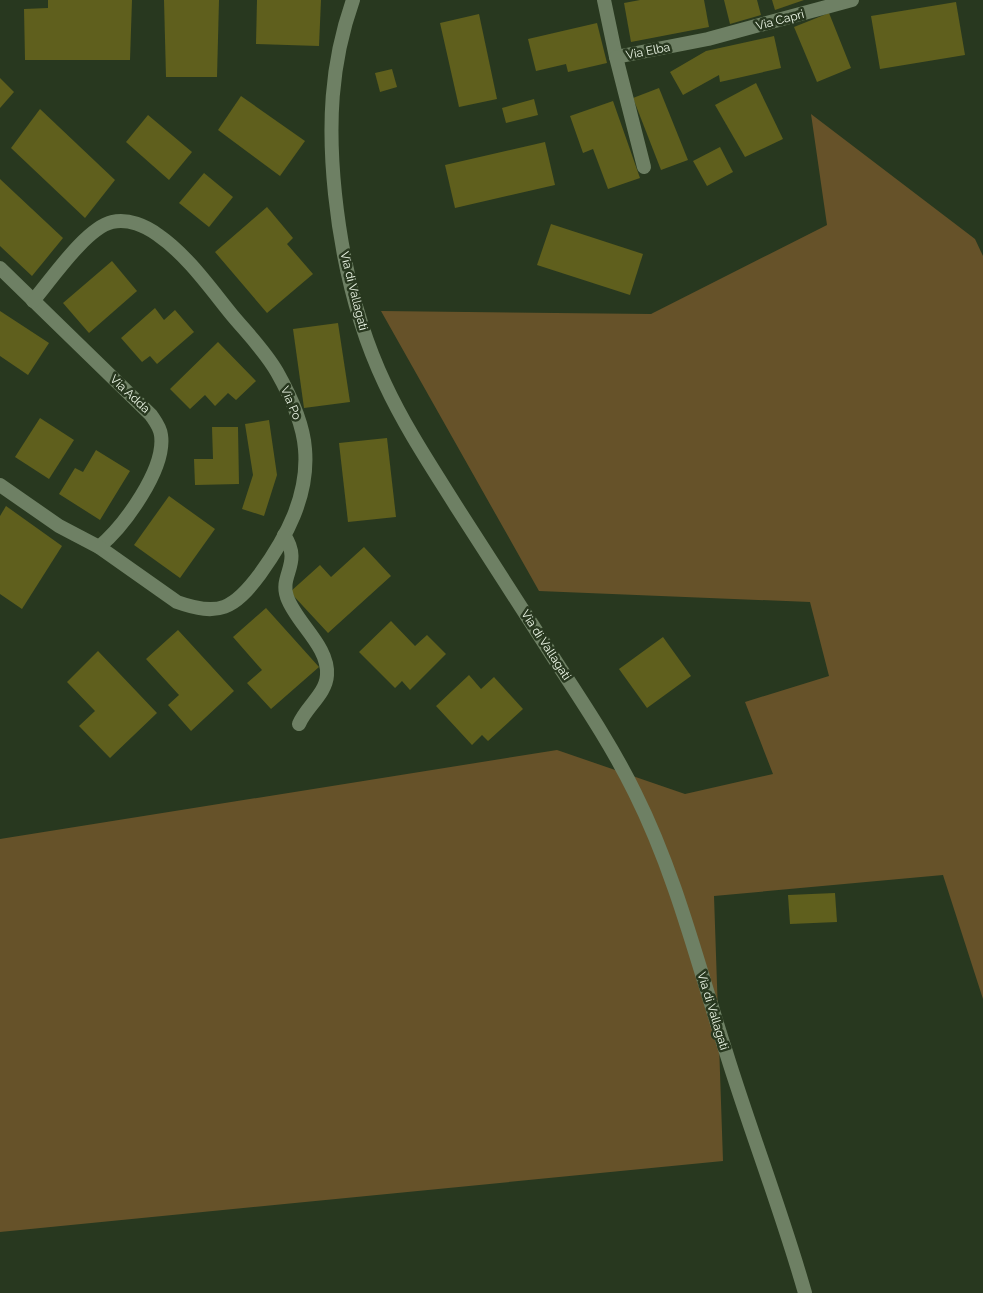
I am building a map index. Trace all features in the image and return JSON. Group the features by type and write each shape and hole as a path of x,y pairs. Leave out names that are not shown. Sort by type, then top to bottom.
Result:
{"street":[{"name":"Via di Vallagati","path":"353,0 340,41 333,80 330,114 331,159 346,267 369,346 384,383 412,437 608,742 636,796 662,855 687,926 726,1054 805,1293"},
{"name":"Via Elba","path":"604,0 616,57 708,39"},
{"name":"Via Capri","path":"708,39 852,0"},
{"path":"616,57 644,167"},
{"name":"Via Po","path":"33,301 87,237 111,222 131,222 147,228 174,248 265,354 279,376 293,405 305,449 304,475 295,514 274,553 244,594 229,606 211,610 177,602 99,547"},
{"name":"Via Adda","path":"0,268 151,414 161,435 161,448 149,482 119,528 99,547"},
{"path":"0,486 59,526 99,547"},
{"path":"284,535 292,556 286,585 287,597 322,653 327,673 324,688 306,709 299,724"}],"shaded area":[{"path":"811,114 975,239 983,256 983,999 943,875 714,896 723,1161 0,1232 0,839 557,750 685,794 773,774 745,702 829,676 810,602 539,591 381,311 651,314 827,225"}],"building":[{"path":"48,0 132,0 130,60 25,60 24,9 48,8"},
{"path":"164,0 219,0 217,77 166,77"},
{"path":"257,0 321,0 319,46 256,44"},
{"path":"640,0 704,0 709,27 631,42 624,3"},
{"path":"724,0 757,0 761,15 730,24"},
{"path":"772,0 804,0 775,10"},
{"path":"956,2 965,55 880,69 871,16"},
{"path":"829,13 851,68 817,82 794,27"},
{"path":"479,14 497,99 459,107 440,23"},
{"path":"597,23 607,63 568,72 566,64 536,71 528,39"},
{"path":"774,36 781,68 720,82 719,75 683,95 670,72 706,51"},
{"path":"392,69 397,87 380,92 375,73"},
{"path":"0,78 14,92 0,108"},
{"path":"756,83 783,139 745,157 715,105"},
{"path":"659,88 688,160 661,170 633,98"},
{"path":"241,96 305,141 280,176 218,130"},
{"path":"534,99 538,115 506,123 502,108"},
{"path":"613,101 640,178 608,189 593,149 583,153 570,116"},
{"path":"40,109 115,180 85,218 11,148"},
{"path":"148,115 192,152 169,180 126,142"},
{"path":"545,142 555,185 455,208 445,165"},
{"path":"720,147 733,172 707,186 693,161"},
{"path":"204,173 233,197 209,227 179,203"},
{"path":"0,179 63,238 32,276 0,246"},
{"path":"267,207 293,238 287,244 313,274 267,313 215,252"},
{"path":"551,224 643,254 630,295 537,265"},
{"path":"112,261 137,291 89,333 63,303"},
{"path":"155,308 164,320 175,310 194,332 157,364 150,356 142,362 121,338"},
{"path":"0,311 49,343 28,375 0,356"},
{"path":"338,323 350,402 304,408 293,329"},
{"path":"218,342 256,381 236,400 228,393 215,406 205,395 190,409 170,389"},
{"path":"40,418 74,440 49,479 15,457"},
{"path":"269,420 277,475 264,516 242,509 253,475 245,424"},
{"path":"212,427 238,427 239,484 195,485 194,459 213,459"},
{"path":"387,438 396,517 348,522 339,443"},
{"path":"96,450 130,471 100,520 59,494 75,468 83,472"},
{"path":"169,496 215,529 180,578 134,545"},
{"path":"6,506 62,546 22,609 0,594 0,516"},
{"path":"364,547 391,576 328,633 290,592 320,565 331,577"},
{"path":"266,608 319,667 271,709 247,683 262,670 233,637"},
{"path":"391,621 415,646 427,635 446,654 410,690 402,681 395,688 359,652"},
{"path":"178,630 234,691 191,731 168,705 179,695 146,659"},
{"path":"663,637 691,676 647,708 619,669"},
{"path":"98,651 157,713 110,758 79,726 95,711 67,682"},
{"path":"469,675 481,689 494,677 523,709 488,741 482,735 472,745 436,706"},
{"path":"835,893 837,922 790,924 788,895"}]}
